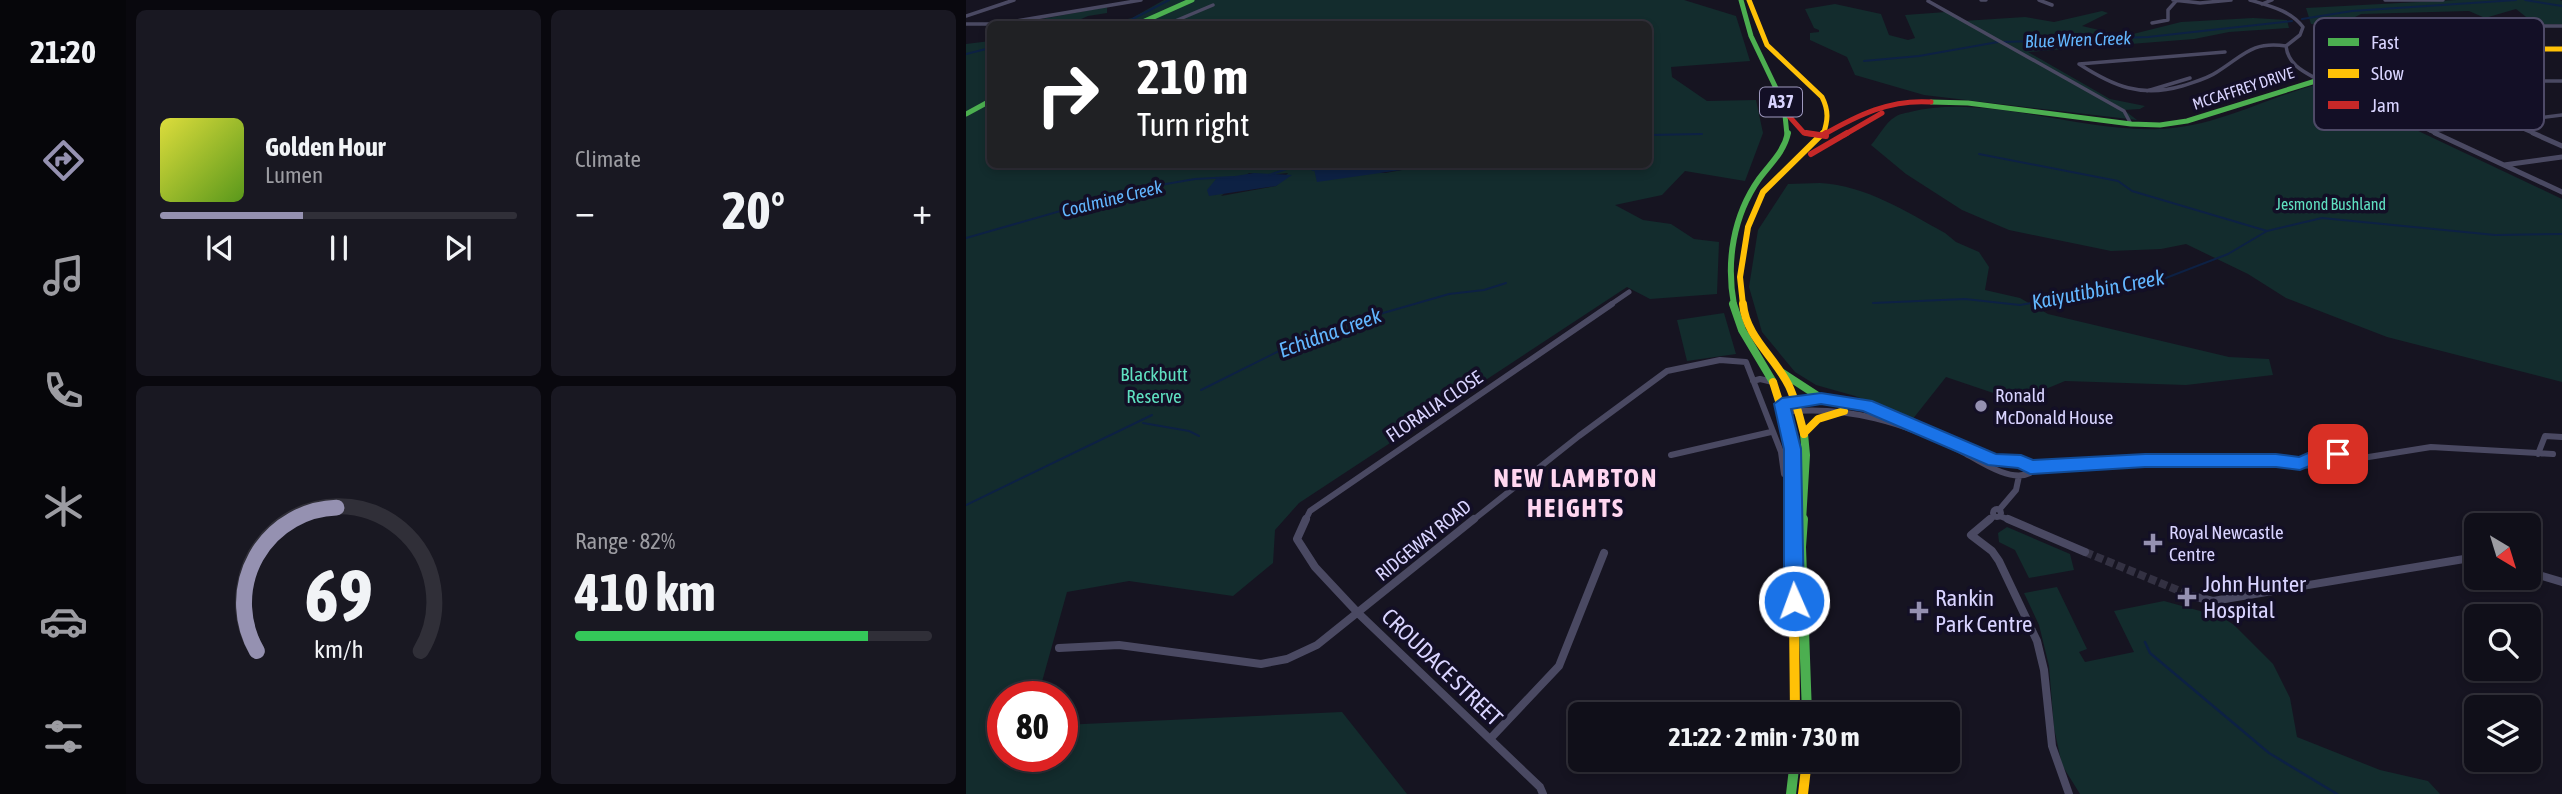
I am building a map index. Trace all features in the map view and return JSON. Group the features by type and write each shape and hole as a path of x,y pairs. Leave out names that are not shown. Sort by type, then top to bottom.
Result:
{"main road":[{"path":"1145,21 1192,0"},
{"name":"A37","path":"1741,0 1747,26 1782,105 1788,128 1785,141 1749,197 1734,240 1731,284 1740,329 1773,382 1784,408 1793,449 1795,702"},
{"path":"1749,0 1762,38 1779,60 1819,92 1839,118 1857,116 1894,104 1931,102"},
{"name":"MCCAFFREY DRIVE","path":"2544,49 2562,49"},
{"name":"MCCAFFREY DRIVE","path":"1931,102 1968,103 2131,124 2160,125 2187,121 2314,80"},
{"path":"1782,105 1802,132 1822,136 1835,133 1888,108 1931,102"},
{"path":"1782,171 1788,170 1873,116 1896,108 1931,102"},
{"path":"966,114 987,103"},
{"path":"1807,702 1801,524 1807,460 1804,433 1796,405 1778,371 1754,337 1744,314 1740,293 1746,236 1761,195 1782,171 1822,136 1829,124 1828,107"},
{"path":"1749,197 1788,158 1857,116"},
{"path":"1802,132 1817,133 1829,124"},
{"path":"1778,371 1821,398"},
{"path":"1804,433 1818,419 1844,411"},
{"path":"1791,794 1794,772"},
{"path":"1804,794 1806,772"}],"street":[{"path":"966,16 1014,0"},
{"path":"1017,21 1141,0"},
{"path":"2039,0 2052,5"},
{"path":"2151,23 2168,20 2168,10 2175,0 2200,3 2231,0"},
{"path":"2241,53 2225,51 2079,64 2119,86 2134,91 2161,93 2206,77 2261,43 2286,46 2300,35 2302,24 2287,13 2250,0"},
{"path":"2262,4 2272,0"},
{"path":"2385,0 2443,0"},
{"path":"1928,1 2124,111 2131,124"},
{"path":"1175,21 1213,5"},
{"path":"2447,15 2452,18"},
{"path":"966,24 987,24"},
{"path":"2544,26 2562,26"},
{"path":"2286,46 2287,55 2293,64 2314,77"},
{"path":"2544,82 2562,80"},
{"path":"2544,117 2562,115"},
{"path":"2428,131 2436,130"},
{"path":"2526,130 2562,146"},
{"path":"2428,131 2562,192"},
{"path":"2502,166 2562,157"},
{"name":"FLORALIA CLOSE","path":"1315,567 1297,538 1310,511 1629,292"},
{"name":"RIDGEWAY ROAD","path":"1059,648 1088,643 1121,644 1164,653 1265,664 1289,659 1317,645 1579,436 1667,372 1677,367 1742,358 1752,378"},
{"path":"1752,378 1766,369"},
{"path":"1752,378 1773,382"},
{"path":"1752,378 1781,452 1784,474"},
{"path":"1784,408 1821,398 1866,405 1994,460 2022,461 2030,467 2155,460 2276,461 2311,466 2331,458 2348,460 2341,455 2356,459 2440,447 2483,448 2561,457"},
{"path":"1796,405 1844,411 1906,428 1982,463 2017,475 2029,475 2030,467"},
{"path":"1671,455 1771,432"},
{"path":"2538,454 2545,436 2562,438"},
{"path":"2543,445 2553,454"},
{"path":"2014,462 2011,468 2017,475 2016,490 1998,514 1971,535 1992,551 2000,561 2034,634 2044,669 2047,729 2055,768 2069,794"},
{"path":"1998,514 2085,552"},
{"path":"1490,739 1559,666 1604,553"},
{"path":"2192,596 2213,601 2464,557"},
{"name":"CROUDACE STREET","path":"1315,567 1358,612 1540,787 1544,794"},
{"path":"2541,576 2562,582"}],"green space":[{"name":"Blackbutt Reserve","path":"1164,0 1684,0 1736,16 1750,61 1671,67 1672,77 1707,101 1756,100 1763,133 1745,181 1685,171 1662,195 1615,205 1643,220 1671,224 1694,239 1719,242 1717,294 1650,299 1627,287 1299,503 1275,530 1273,563 1233,596 1129,581 1067,592 1042,681 987,681 987,772 1078,772 1078,724 1342,712 1407,794 966,794 966,44 987,41 987,168 1313,168 1385,173 1413,168 1652,168 1652,21 1118,21 1132,18","holes":["1249,173 1288,173 1276,186 1221,196"]},
{"path":"2456,0 2560,0 2562,24 2544,24 2544,18 2527,18 2516,9 2485,18 2469,11 2361,14 2353,18 2314,18 2314,24 2311,24 2306,8"},
{"path":"1835,4 1881,14 1889,35 1908,40 1915,38 1905,15 1946,12 1963,21 2025,17 2054,22 2102,11 2108,13 2082,26 2125,36 2181,22 2253,18 2287,20 2289,28 2229,32 2194,39 2028,52 2110,99 2145,106 2124,110 2137,120 1924,95 1855,75 1847,57 1810,40 1810,33 1819,30 1814,28 1805,9"},
{"path":"1107,7 1107,13 1077,21 1031,21"},
{"name":"Jesmond Bushland","path":"2314,86 2314,130 2416,130 2562,199 2562,382 2387,337 2286,298 2248,274 2186,244 2161,249 2111,251 2009,230 1962,210 1906,174 1871,145 1888,122 1897,116 1940,107 2002,110 2129,129 2160,129 2221,118"},
{"path":"1820,183 1870,194 1979,252 1989,267 1985,290 2020,298 2048,314 2229,357 2269,359 2273,375 2186,385 2065,381 2017,401 1946,377 1912,420 1855,396 1816,385 1795,372 1762,332 1749,287 1758,230 1788,184"},
{"path":"1724,313 1736,354 1687,361 1677,320"},
{"path":"2007,527 2070,554 2074,570 2029,578 2015,550 1999,542 1998,533"},
{"path":"2057,587 2087,649 2079,652 2085,662 2134,652 2114,611 2164,601 2222,617 2234,625 2273,664 2290,698 2297,737 2380,770 2428,781 2440,794 2080,794 2062,765 2054,728 2049,666 2039,625 2024,593"}],"water":[{"path":"1314,168 1415,168 1317,182"},
{"path":"1254,173 1292,175 1276,186 1209,196 1207,190 1216,179"}],"waterway":[{"path":"1129,21 1169,0"},
{"name":"Blue Wren Creek","path":"2302,19 2352,11 2516,0"},
{"name":"Blue Wren Creek","path":"2525,0 2562,6"},
{"name":"Blue Wren Creek","path":"2003,42 2148,37 2292,21"},
{"name":"Blue Wren Creek","path":"1864,61 1919,56 1998,42"},
{"path":"966,54 987,49"},
{"name":"Coalmine Creek","path":"1652,135 1702,134"},
{"path":"1979,154 2118,181 2132,191 2267,231"},
{"name":"Coalmine Creek","path":"1269,175 1289,168"},
{"name":"Coalmine Creek","path":"966,238 1137,189 1195,179 1233,177"},
{"name":"Kaiyutibbin Creek","path":"2267,231 2322,218 2495,235 2562,234"},
{"name":"Kaiyutibbin Creek","path":"1873,303 1965,299 2020,305 2158,281 2228,254 2267,231"},
{"name":"Echidna Creek","path":"1201,390 1281,350 1352,322 1449,294 1484,290 1506,283"},
{"name":"Echidna Creek","path":"966,505 1152,415"},
{"path":"1143,423 1189,431 1199,436"},
{"path":"2145,642 2150,653 2269,753 2337,794"}],"tunnel":[{"path":"2085,552 2192,596"}],"traffic: fast":[{"path":"1145,21 1192,0"},
{"path":"1741,0 1751,36 1774,82 1787,118 1788,130 1784,145 1756,184 1741,216 1735,233 1730,269 1739,322 1773,382"},
{"path":"1931,102 1968,103 2131,124 2160,125 2187,121 2314,82"},
{"path":"966,114 987,103"},
{"path":"1781,372 1821,398"},
{"path":"1804,434 1806,455 1801,547 1807,702"},
{"path":"1791,794 1794,772"}],"traffic: slow":[{"path":"1749,0 1763,40 1781,61 1814,87 1827,108 1828,121 1822,137 1763,192 1748,227 1740,277 1744,315 1755,337 1788,384 1804,434"},
{"path":"2544,49 2562,49"},
{"path":"1773,382 1792,442 1795,702"},
{"path":"1804,433 1818,419 1844,411"},
{"path":"1803,794 1806,772"}],"traffic: jam":[{"path":"1823,135 1862,114 1888,105 1931,102"},
{"path":"1811,154 1882,113"},
{"path":"1788,115 1804,133 1826,136"}],"place":[{"name":"Ronald McDonald House","path":"1981,406"},
{"name":"Royal Newcastle Centre","path":"2153,543"},
{"name":"John Hunter Hospital","path":"2187,597"},
{"name":"Rankin Park Centre","path":"1919,611"}],"district":[{"name":"NEW LAMBTON HEIGHTS","path":"1576,493"}],"route":[{"path":"1794,601 1791,518 1793,449 1782,404 1821,398 1866,405 1985,457 2004,462 2021,461 2030,467 2145,460 2276,461 2300,464 2320,454 2338,454"}]}
